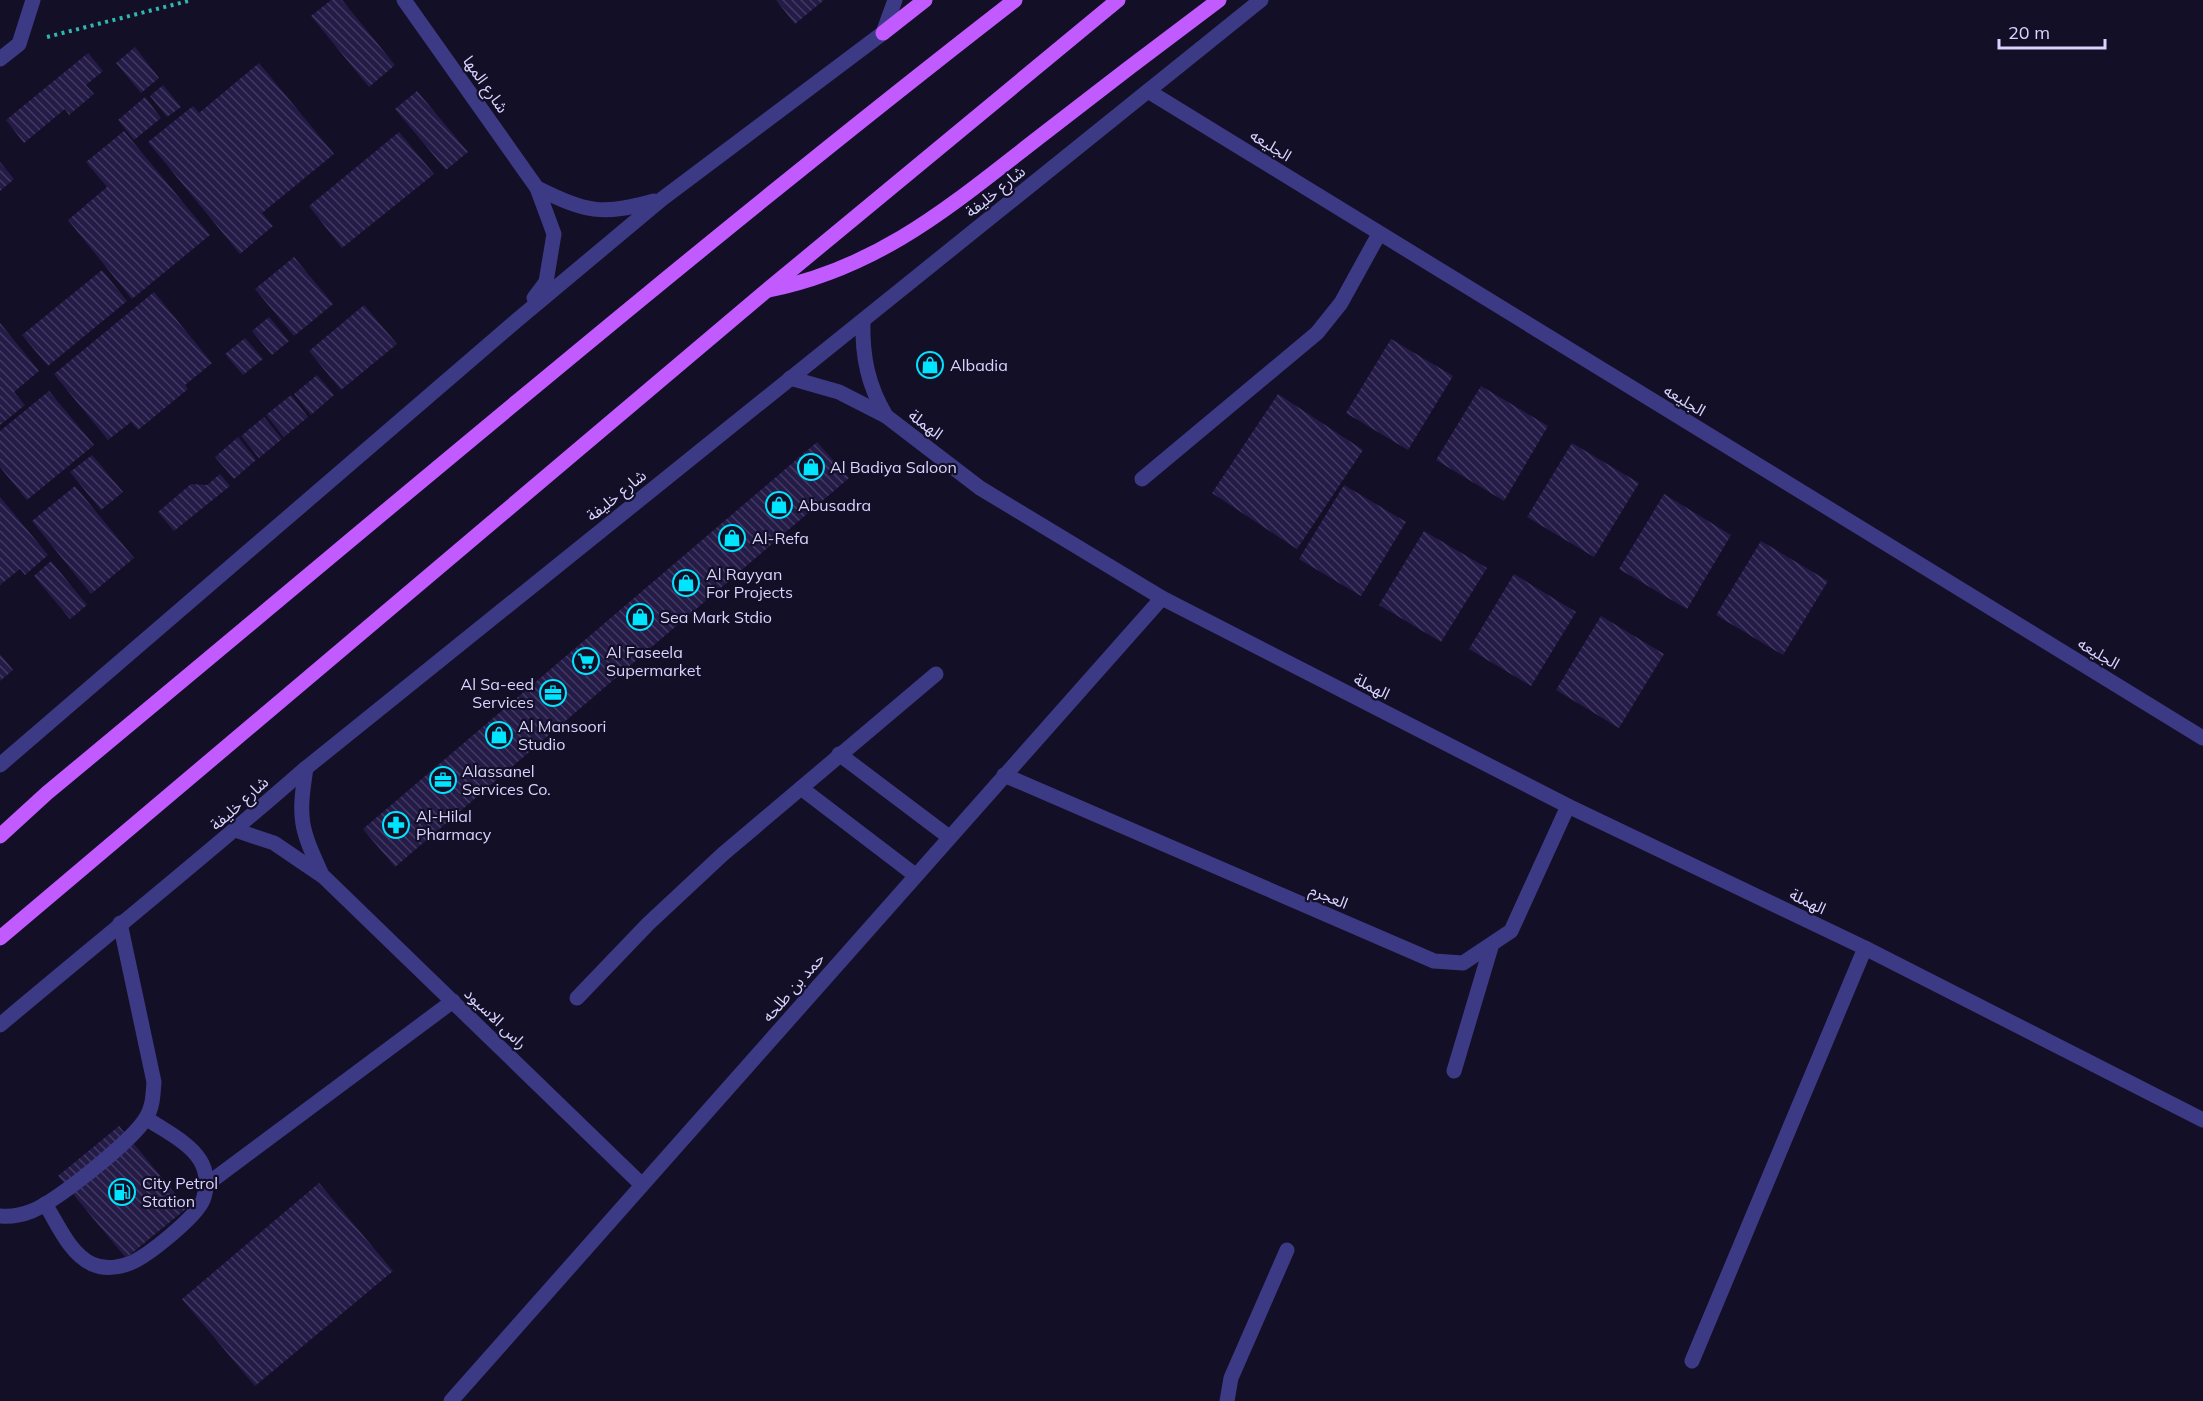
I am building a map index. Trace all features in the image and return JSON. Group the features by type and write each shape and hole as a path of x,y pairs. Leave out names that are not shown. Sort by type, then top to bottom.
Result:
{"main road":[{"path":"883,33 926,0"},
{"path":"0,836 46,794 659,286 905,86 1015,0"},
{"path":"0,938 766,291 1118,0"},
{"path":"766,291 828,275 897,243 965,195 1220,0"}],"street":[{"path":"0,59 19,44 33,0"},
{"name":"شارع المها","path":"404,0 537,188 554,234 546,282 516,321"},
{"path":"0,765 516,321 662,199 883,33 895,0"},
{"name":"شارع خليفة","path":"0,1025 120,923 235,830 306,768 1261,0"},
{"name":"الجليعه","path":"1148,91 2203,738"},
{"name":"شارع المها","path":"537,188 576,207 620,211 662,199"},
{"path":"1142,479 1317,333 1341,303 1379,234"},
{"name":"الهملة","path":"863,321 866,371 874,394 886,416"},
{"name":"الهملة","path":"790,378 839,392 886,416 980,488 1162,598 1568,806 1865,948 2203,1120"},
{"name":"حمد بن طلحه","path":"451,1401 1162,598"},
{"path":"578,998 673,901 839,754 936,674"},
{"path":"839,754 949,837"},
{"name":"راس الاسيود","path":"306,768 300,810 305,838 324,877"},
{"name":"العجرم","path":"1004,775 1434,960 1464,963 1511,931 1568,806"},
{"path":"801,788 915,875"},
{"name":"راس الاسيود","path":"235,830 274,843 324,877 642,1185"},
{"path":"0,1216 20,1215 45,1204 132,1135 146,1118 153,1102 154,1082 120,923"},
{"path":"1454,1071 1491,946"},
{"path":"1692,1361 1865,948"},
{"path":"206,1185 453,1001"},
{"path":"45,1204 73,1250 82,1258 93,1264 118,1267 142,1257 196,1212 203,1199 206,1185 205,1171 199,1159 190,1149 146,1118"},
{"path":"1227,1401 1232,1378 1287,1250"}],"path":[{"path":"19,44 192,0"}],"building":[{"path":"331,0 342,0 395,65 369,87 311,16"},
{"path":"776,0 824,0 795,24"},
{"path":"135,47 159,78 141,93 116,63"},
{"path":"88,53 103,71 86,85 94,94 69,115 65,109 24,143 6,120"},
{"path":"259,63 334,154 262,213 273,226 240,254 148,142 193,106 199,113"},
{"path":"163,85 181,107 167,117 150,96"},
{"path":"417,91 468,152 446,170 395,109"},
{"path":"145,97 161,118 134,140 118,120"},
{"path":"124,131 210,235 132,299 68,220 107,187 86,162"},
{"path":"399,132 434,174 342,248 309,206"},
{"path":"0,162 14,179 0,191"},
{"path":"294,257 333,304 294,336 255,289"},
{"path":"102,270 127,301 48,366 22,335"},
{"path":"154,292 212,363 185,385 188,389 138,430 131,422 108,440 54,374"},
{"path":"364,305 397,344 341,390 309,351"},
{"path":"269,317 289,341 272,355 252,331"},
{"path":"0,323 39,371 14,392 25,405 0,425"},
{"path":"245,338 263,359 243,375 225,354"},
{"path":"1391,339 1453,376 1408,450 1346,413"},
{"path":"317,375 334,395 311,415 294,394"},
{"path":"1481,386 1548,426 1504,501 1436,460"},
{"path":"49,391 94,445 27,500 0,467 0,431"},
{"path":"1278,394 1363,450 1297,549 1212,493"},
{"path":"291,395 308,417 284,437 266,415"},
{"path":"264,417 282,439 259,458 241,436"},
{"path":"238,437 256,460 234,479 215,457"},
{"path":"817,442 849,478 395,867 363,829"},
{"path":"1572,443 1639,483 1594,557 1527,517"},
{"path":"92,455 123,492 101,510 70,472"},
{"path":"220,474 230,486 174,531 158,512 191,484 207,485"},
{"path":"1344,485 1406,522 1361,596 1299,559"},
{"path":"75,486 134,558 91,594 32,521"},
{"path":"1664,494 1731,535 1687,609 1619,569"},
{"path":"0,497 48,555 25,575 20,569 0,585"},
{"path":"1424,531 1487,568 1441,642 1379,605"},
{"path":"1761,541 1828,581 1783,655 1716,615"},
{"path":"51,561 87,605 70,619 34,576"},
{"path":"1514,574 1576,612 1531,686 1469,649"},
{"path":"1601,616 1664,654 1619,728 1556,690"},
{"path":"0,654 13,670 0,681"},
{"name":"City Petrol Station","path":"119,1126 187,1208 126,1258 58,1176"},
{"path":"319,1183 393,1271 255,1386 182,1299"}],"place":[{"name":"Albadia","path":"930,365"},
{"name":"Al Badiya Saloon","path":"811,467"},
{"name":"Abusadra","path":"779,505"},
{"name":"Al-Refa","path":"732,538"},
{"name":"Al Rayyan For Projects","path":"686,583"},
{"name":"Sea Mark Stdio","path":"640,617"},
{"name":"Al Faseela Supermarket","path":"586,661"},
{"name":"Al Sa-eed Services","path":"553,693"},
{"name":"Al Mansoori Studio","path":"499,735"},
{"name":"Alassanel Services Co.","path":"443,780"},
{"name":"Al-Hilal Pharmacy","path":"396,825"},
{"name":"City Petrol Station","path":"122,1192"}]}
